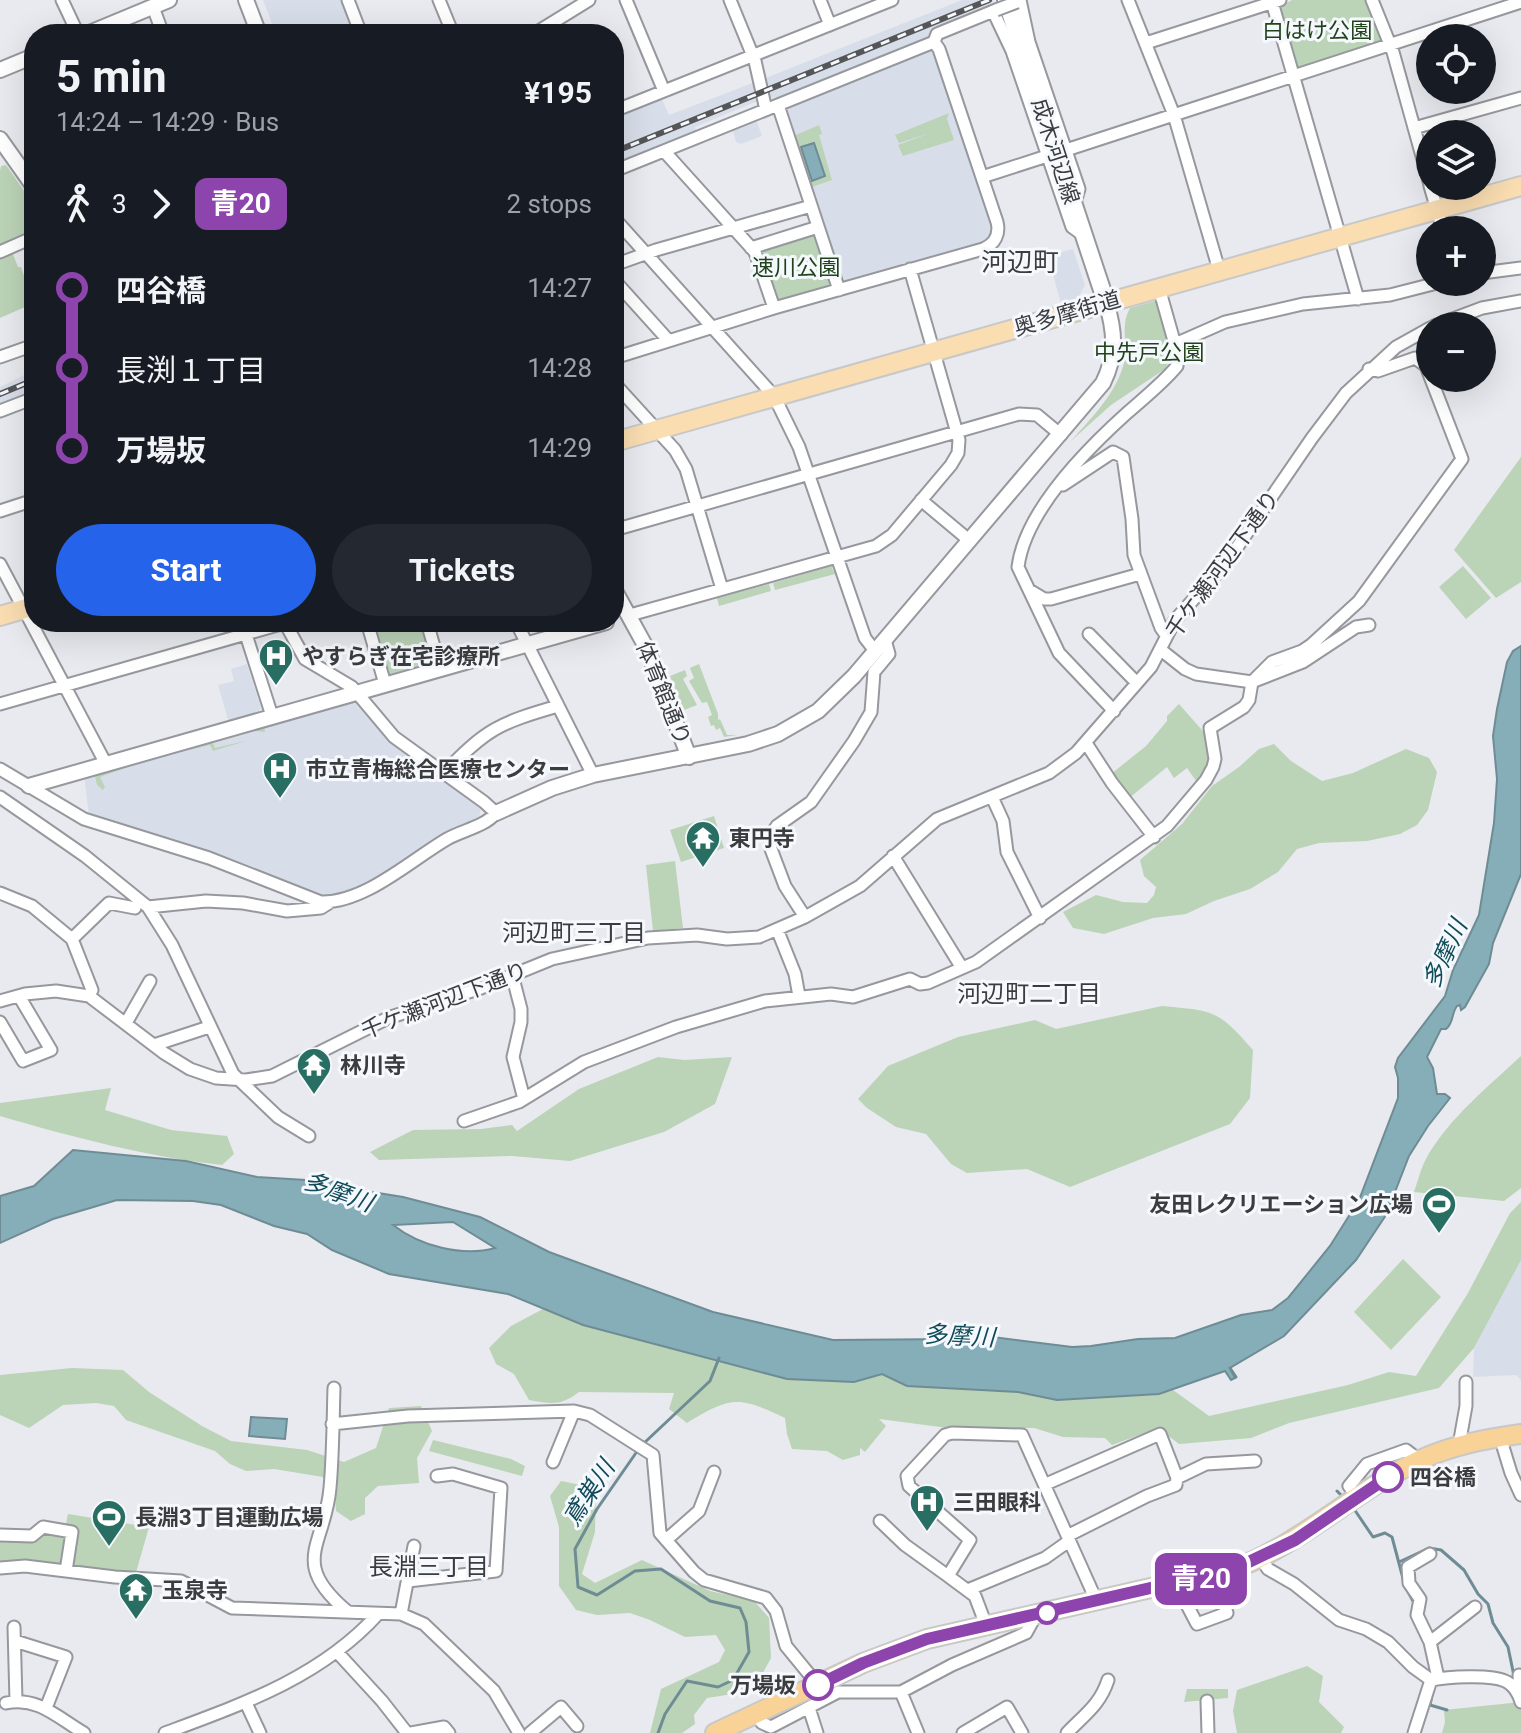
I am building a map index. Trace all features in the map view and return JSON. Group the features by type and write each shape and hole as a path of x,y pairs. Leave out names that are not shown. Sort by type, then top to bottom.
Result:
{"highway":[{"path":"715,1733 886,1653 927,1639 1214,1575 1261,1559 1419,1460 1459,1445 1521,1434"}],"main road":[{"name":"成木河辺線","path":"1009,4 1106,302"},
{"name":"奥多摩街道","path":"624,439 1521,186"},
{"path":"0,616 24,609"}],"street":[{"path":"62,0 73,24"},
{"path":"111,24 169,0"},
{"path":"246,0 255,24"},
{"path":"348,0 357,24"},
{"path":"439,0 449,24"},
{"path":"550,24 589,0"},
{"path":"626,0 664,91"},
{"path":"730,0 753,56 766,110"},
{"path":"820,0 830,25"},
{"path":"624,107 892,0"},
{"path":"1128,0 1174,115 1219,270"},
{"path":"1372,0 1390,45 1416,135"},
{"path":"1146,43 1276,1 1293,76 1358,299"},
{"path":"1066,150 1521,2"},
{"path":"624,167 934,42 940,32 1009,4"},
{"path":"1009,4 1029,42 1079,189 1074,206"},
{"path":"1009,4 1012,51 1072,227 1084,236"},
{"path":"153,7 159,24"},
{"path":"624,355 985,248 994,242 998,226 939,49 934,42"},
{"path":"0,70 24,60"},
{"path":"1414,128 1521,98"},
{"path":"778,105 839,290"},
{"path":"3,149 24,175"},
{"path":"664,151 757,256 774,308"},
{"path":"982,177 1047,156"},
{"path":"1434,200 1439,216"},
{"path":"624,261 811,206"},
{"path":"751,248 818,227"},
{"path":"624,229 774,396 794,435 865,638 880,645 889,654 874,672 871,712 854,741 811,802 777,826 770,836 771,849 785,886 805,917"},
{"path":"0,252 24,241"},
{"path":"1496,271 1521,268"},
{"path":"624,617 884,542 956,459 959,446 957,432 910,269"},
{"path":"1114,711 1059,653 1019,574 1019,559 1032,528 1057,488 1093,446 1174,370 1178,360 1159,288"},
{"path":"1175,344 1225,322 1303,304 1390,295 1416,288"},
{"path":"624,291 669,341"},
{"name":"千ケ瀬河辺下通り","path":"1471,312 1521,301"},
{"path":"148,907 206,901 243,903 287,911 321,908 383,880 447,839 490,821 496,813 552,788 593,775 763,740 793,728 830,701 1095,395 1109,372 1114,336 1106,302"},
{"name":"千ケ瀬河辺下通り","path":"89,996 190,1069 216,1078 246,1080 272,1076 388,1018 467,993 573,953 648,938 697,935 735,939 759,937 805,917 860,886 937,819 1049,773 1086,743 1137,683 1161,650 1166,635 1183,610 1227,562 1346,393 1369,369 1396,347 1416,336"},
{"path":"0,357 24,349"},
{"path":"464,1121 524,1099 584,1062 645,1037 745,1006 799,996 831,994 853,997 910,979 920,984 928,983 976,962 1154,837 1176,818 1206,780 1215,759 1210,728 1244,707 1249,700 1252,682 1272,662 1311,645 1359,601 1462,459 1426,366 1421,361 1415,358 1378,371 1369,369"},
{"path":"624,394 684,464 722,589"},
{"path":"0,411 24,402"},
{"path":"624,527 1029,413 1043,419 1061,435"},
{"path":"1057,488 1113,452 1123,457 1134,555 1166,635"},
{"path":"921,500 970,541"},
{"path":"0,511 24,503"},
{"path":"0,564 24,600"},
{"path":"1029,590 1044,599 1051,599 1140,574"},
{"name":"体育館通り","path":"624,605 657,673 689,757"},
{"path":"1161,650 1196,674 1252,682 1303,662 1356,627 1369,625"},
{"path":"40,632 106,764"},
{"path":"0,704 231,632"},
{"path":"245,632 272,716"},
{"path":"292,632 305,659 340,678 357,692 391,734 496,813"},
{"path":"370,632 385,684"},
{"path":"430,632 440,668"},
{"path":"521,632 593,775"},
{"path":"29,786 570,632"},
{"path":"1089,634 1137,683"},
{"path":"443,774 493,728 558,706"},
{"path":"1086,743 1154,837"},
{"path":"3,772 84,819 209,858 317,900 331,902"},
{"path":"0,797 85,856 148,907 172,945 233,1074 278,1117 309,1136"},
{"path":"992,797 1003,821 1007,852 1040,918"},
{"path":"893,856 962,968"},
{"path":"0,893 32,906 72,939 92,990 89,996 56,991 0,1001"},
{"path":"72,939 109,903 135,908"},
{"path":"777,929 795,974 799,996"},
{"path":"512,974 521,1009 513,1057 524,1099"},
{"path":"126,1023 150,981"},
{"path":"0,1022 23,1061 51,1050 19,996"},
{"path":"154,1045 209,1027"},
{"path":"1459,1445 1466,1406 1466,1382"},
{"path":"334,1388 330,1491 313,1559 324,1590 348,1613"},
{"path":"332,1424 408,1416 574,1411 590,1415 653,1455 658,1525 666,1540 704,1580 766,1598 776,1611 786,1646 818,1685"},
{"path":"553,1462 574,1411"},
{"path":"970,1589 1045,1558 1069,1538 1147,1496 1171,1489 1176,1485 1177,1478 1160,1434 1046,1484"},
{"path":"948,1576 970,1540 909,1486 907,1476 945,1435 1022,1435 1097,1602"},
{"path":"1500,1437 1521,1495"},
{"path":"1177,1478 1206,1464 1255,1461"},
{"path":"666,1540 699,1511 714,1472"},
{"path":"408,1581 496,1571 501,1488 453,1474 437,1476"},
{"path":"293,1513 322,1521"},
{"path":"880,1521 905,1545 970,1589 986,1625"},
{"path":"0,1535 32,1536 43,1527 72,1532 66,1571"},
{"path":"401,1614 414,1546"},
{"path":"1414,1733 1435,1679 1430,1642 1417,1615 1420,1599 1409,1583 1408,1567 1430,1554"},
{"path":"1261,1559 1268,1569 1294,1584 1339,1620 1366,1629 1388,1642 1413,1667 1435,1679 1453,1676 1507,1681 1520,1697"},
{"path":"0,1568 25,1566 181,1581 232,1608 401,1614 424,1624 494,1691 519,1733"},
{"path":"1176,1584 1197,1624 1227,1613 1214,1575"},
{"path":"1430,1642 1475,1607"},
{"path":"165,1733 246,1703 289,1683 353,1640 378,1614"},
{"path":"756,1715 762,1723 771,1727 838,1692 901,1692 952,1665 1026,1633 1036,1615"},
{"path":"14,1627 11,1702 46,1708 84,1733"},
{"path":"15,1641 66,1657 46,1708"},
{"path":"337,1652 409,1733 444,1727 449,1733"},
{"path":"1519,1675 1520,1697"},
{"path":"1067,1733 1090,1713 1103,1695 1108,1680"},
{"path":"901,1692 918,1733"},
{"path":"1207,1701 1208,1733"},
{"path":"246,1703 260,1733"},
{"path":"530,1733 561,1707 577,1726"},
{"path":"963,1733 1007,1707 1022,1733"},
{"path":"809,1708 817,1733"}],"shaded area":[{"path":"263,0 343,0 352,24 272,24"},
{"path":"962,0 993,0 995,6 933,30 928,40 785,98 768,97 763,79"},
{"path":"930,48 934,50 993,232 986,244 844,284 840,281 783,111 785,107"},
{"path":"758,81 760,100 695,127 697,133 624,163 624,112 661,97 669,115"},
{"path":"756,119 762,136 741,144 736,142 732,128"},
{"path":"1073,249 1085,285 1077,300 1061,304 1048,256"},
{"path":"24,375 24,398 0,408 0,387"},
{"path":"247,664 261,708 256,715 229,723 218,685 234,681 231,669"},
{"name":"市立青梅総合医療センター","path":"356,699 400,747 481,805 479,821 357,889 333,898 322,898 89,816 84,775"},
{"path":"1521,1260 1521,1380 1516,1375 1473,1377 1474,1348"}],"green space":[{"name":"白はけ公園","path":"1292,0 1368,0 1383,38 1300,68 1296,66 1279,7"},
{"path":"949,113 947,119 954,140 903,156 898,145 930,133 899,143 895,135"},
{"path":"819,125 832,180 809,188 793,139"},
{"path":"6,165 24,191 24,237 0,247 0,171 1,166"},
{"name":"速川公園","path":"812,232 816,234 832,284 830,288 779,303 775,301 761,247"},
{"path":"12,252 18,267 21,267 24,307 0,318 0,257"},
{"name":"中先戸公園","path":"1155,301 1169,336 1170,353 1165,369 1111,405 1071,441 1102,405 1120,374 1125,355 1125,321 1130,308"},
{"path":"1521,457 1521,582 1496,598 1454,550"},
{"path":"831,566 835,574 775,590 773,583"},
{"path":"1463,566 1491,598 1466,619 1439,587"},
{"path":"769,584 771,591 719,606 717,598"},
{"path":"374,632 427,632 435,662 433,666 390,678 386,675"},
{"path":"699,664 718,720 727,735 737,735 724,737 720,728 716,730 714,725 711,726 708,717 712,715 707,702 702,703 689,681 694,678 690,668"},
{"path":"685,670 687,676 683,679 697,705 684,710 670,676"},
{"path":"1179,704 1208,737 1212,758 1199,785 1187,768 1174,778 1167,767 1128,799 1111,774 1146,746"},
{"path":"264,726 265,732 255,731 213,743 215,748 249,740 213,751 210,745 147,760 100,777 105,787 103,790 97,785 97,773"},
{"path":"1274,744 1291,761 1322,781 1353,773 1406,749 1429,758 1437,772 1428,810 1417,825 1400,834 1367,841 1319,843 1297,849 1278,872 1250,889 1186,914 1153,918 1104,934 1073,928 1063,912 1096,895 1123,902 1147,903 1156,887 1144,876 1140,860 1182,824 1212,786 1259,749"},
{"path":"714,816 724,848 681,862 670,830"},
{"path":"675,861 683,928 653,931 646,865"},
{"path":"1162,1006 1214,1014 1241,1037 1253,1050 1250,1098 1230,1124 1070,1187 1027,1169 967,1173 951,1164 926,1134 896,1127 858,1099 888,1066 958,1037 1035,1020 1056,1029"},
{"path":"1521,1056 1521,1188 1504,1201 1414,1192 1425,1161 1436,1142 1470,1103"},
{"path":"658,1057 684,1060 732,1057 715,1104 664,1132 570,1161 512,1156 379,1160 370,1152 413,1130 481,1129 512,1125 517,1131 579,1089"},
{"path":"111,1088 105,1110 171,1130 227,1136 234,1154 222,1165 166,1157 82,1139 0,1116 0,1103"},
{"path":"1521,1202 1521,1260 1474,1348 1439,1388 1289,1423 1251,1438 1179,1444 1158,1428 1112,1445 1105,1438 1063,1437 1034,1428 948,1428 879,1419 886,1426 865,1452 860,1448 860,1455 843,1460 827,1451 792,1449 785,1418 745,1403 725,1404 687,1423 669,1409 674,1393 579,1392 556,1403 529,1400 514,1374 496,1364 489,1348 511,1326 543,1309 613,1332 782,1376 831,1381 882,1374 907,1386 1018,1392 1057,1400 1154,1395 1173,1390 1209,1416 1348,1385 1389,1372 1416,1376 1468,1293 1510,1213"},
{"path":"1403,1259 1441,1297 1391,1350 1354,1312"},
{"path":"72,1368 123,1370 149,1392 231,1441 307,1450 344,1462 376,1448 389,1408 421,1406 432,1431 417,1458 419,1483 378,1486 365,1498 365,1514 351,1521 336,1511 335,1496 323,1477 274,1469 246,1471 230,1464 215,1451 126,1420 114,1406 96,1403 63,1405 29,1428 0,1415 0,1375"},
{"path":"433,1440 511,1459 525,1466 522,1476 429,1451"},
{"path":"561,1481 596,1488 595,1532 582,1574 595,1583 642,1560 710,1591 754,1601 769,1618 771,1658 758,1682 739,1693 707,1698 694,1715 695,1724 682,1733 650,1733 661,1689 719,1662 725,1650 716,1635 685,1637 630,1613 597,1615 576,1610 559,1586 559,1527 550,1496"},
{"name":"長淵3丁目運動広場","path":"68,1514 149,1527 135,1576 75,1570 65,1529"},
{"path":"48,1534 69,1538 64,1565 0,1564 0,1541 33,1540"},
{"path":"1307,1666 1323,1676 1319,1702 1344,1727 1341,1733 1237,1733 1233,1711 1237,1690"},
{"path":"1187,1689 1228,1689 1228,1698 1184,1702"},
{"path":"1521,1702 1521,1733 1442,1733 1444,1710"}],"water":[{"path":"814,143 825,176 812,181 801,147"},
{"name":"多摩川","path":"1521,646 1521,874 1493,943 1489,964 1465,1007 1461,1010 1460,1005 1457,1006 1449,1027 1441,1029 1427,1057 1433,1068 1437,1094 1450,1098 1409,1156 1386,1215 1356,1260 1284,1336 1230,1368 1235,1378 1231,1380 1225,1371 1159,1394 1057,1400 1018,1392 907,1386 882,1374 854,1382 787,1379 583,1325 508,1294 389,1274 332,1250 307,1234 274,1226 221,1205 193,1201 117,1200 53,1219 0,1243 0,1196 34,1186 73,1150 186,1161 257,1177 339,1182 403,1197 480,1217 549,1252 713,1312 833,1340 956,1339 977,1335 1072,1347 1091,1346 1138,1339 1175,1338 1241,1315 1272,1310 1288,1298 1330,1246 1359,1200 1398,1098 1395,1067 1398,1058 1445,996 1453,970 1479,915 1494,823 1497,779 1493,736 1507,662 1513,651","holes":["453,1222 495,1248 469,1251 442,1248 416,1239 393,1225"]},
{"path":"251,1417 287,1419 285,1439 249,1436"}],"waterway":[{"name":"鳶巣川","path":"643,1444 710,1381 719,1358"},
{"path":"1230,1368 1236,1377"},
{"name":"鳶巣川","path":"638,1450 597,1509 575,1549 578,1587 597,1595 635,1571 661,1569 710,1601 740,1608 746,1622 749,1652 733,1680 718,1687 687,1681 665,1714 658,1733"},
{"path":"1337,1491 1344,1498"},
{"path":"1352,1506 1373,1537 1385,1533 1392,1537 1405,1586 1414,1603"},
{"path":"1399,1562 1429,1548 1441,1550 1464,1570 1478,1594 1488,1604 1493,1623 1508,1647 1514,1676"},
{"path":"1434,1686 1430,1705 1447,1710"}],"railway":[{"path":"624,148 989,0"},
{"path":"0,394 24,384"}],"bus line":[{"name":"青20","path":"818,1685 886,1653 927,1639 1141,1593 1234,1569 1277,1551 1388,1477"}],"place":[{"name":"やすらぎ在宅診療所","path":"276,687"},
{"name":"市立青梅総合医療センター","path":"280,800"},
{"name":"東円寺","path":"703,869"},
{"name":"林川寺","path":"314,1096"},
{"name":"友田レクリエーション広場","path":"1439,1235"},
{"name":"四谷橋","path":"1388,1477"},
{"name":"三田眼科","path":"927,1533"},
{"name":"長淵3丁目運動広場","path":"109,1548"},
{"name":"玉泉寺","path":"136,1621"},
{"name":"万場坂","path":"818,1685"}],"district":[{"name":"河辺町","path":"1020,262"},
{"name":"河辺町三丁目","path":"574,933"},
{"name":"河辺町二丁目","path":"1029,994"},
{"name":"長淵三丁目","path":"429,1567"}]}
